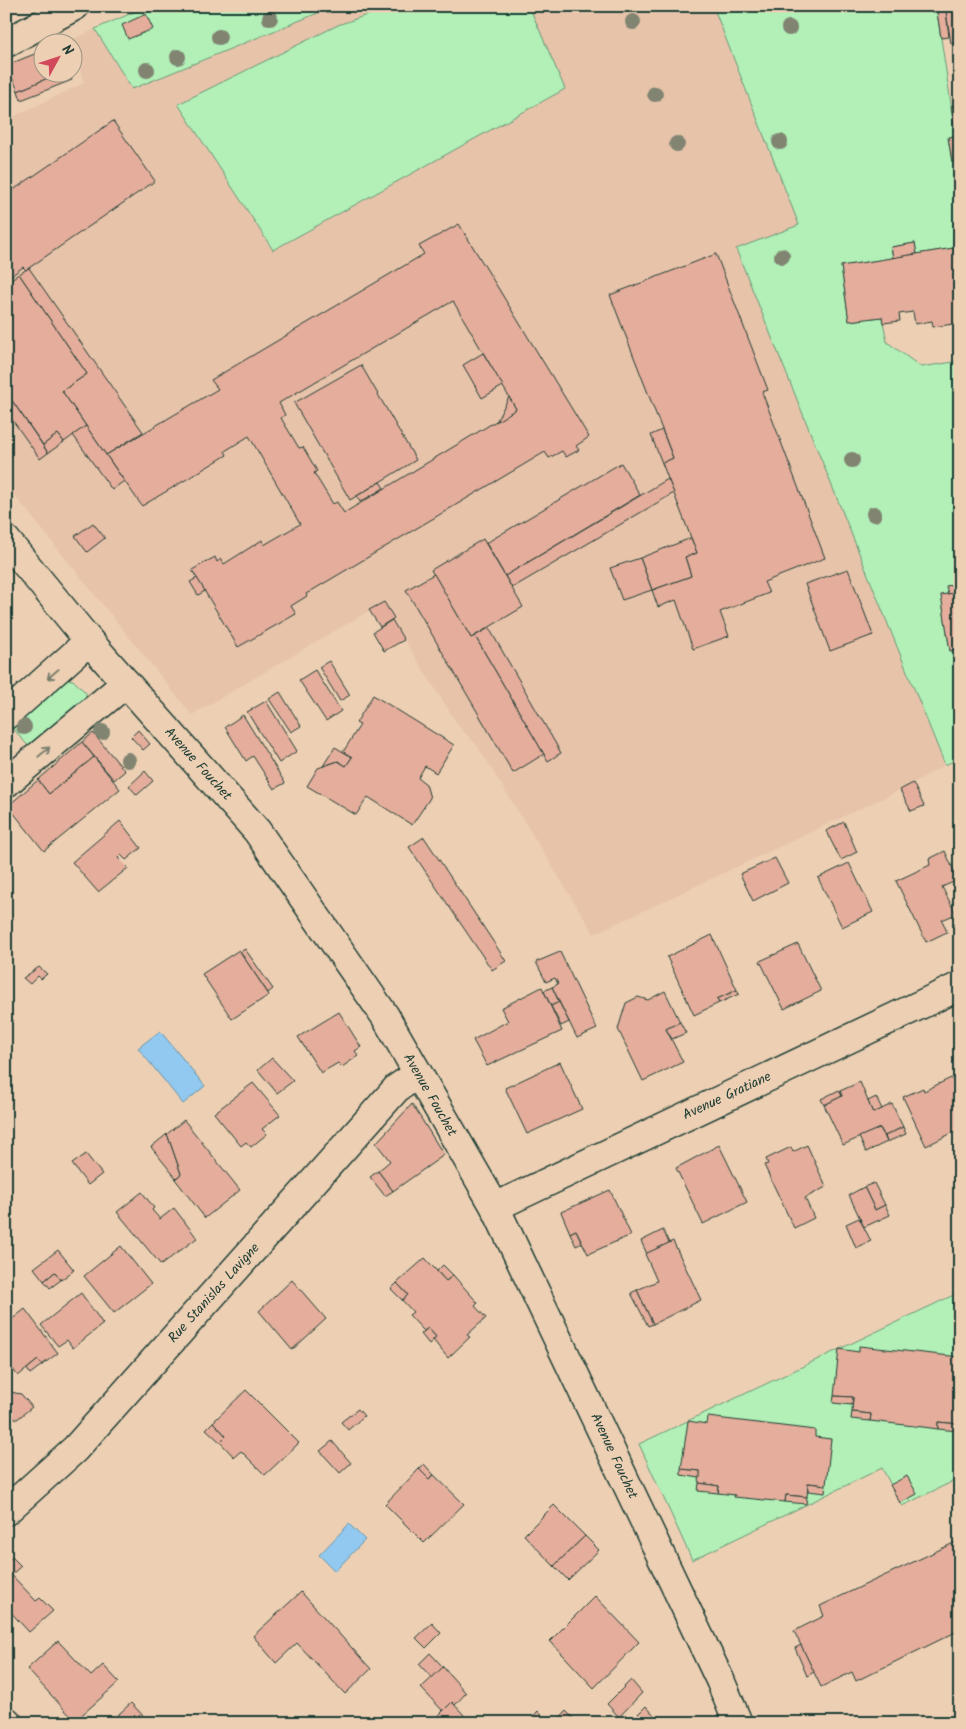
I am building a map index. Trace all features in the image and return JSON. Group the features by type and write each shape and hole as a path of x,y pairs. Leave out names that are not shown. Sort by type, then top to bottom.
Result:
{"street":[{"path":"6,43 74,6"},
{"name":"Avenue Fouchet","path":"6,540 90,642 257,831 385,1016 495,1207 720,1680 738,1723"},
{"path":"6,715 90,642"},
{"path":"6,783 126,683"},
{"name":"Avenue Gratiane","path":"495,1207 960,986"},
{"name":"Rue Stanislas Lavigne","path":"6,1511 75,1449 397,1088 418,1074"}],"shaded area":[{"path":"335,6 713,6 799,225 737,249 945,765 900,790 594,934 476,744 459,727 392,620 394,618 384,602 192,715 6,485 6,120 84,83 82,76 82,35 95,29 132,89"}],"green space":[{"path":"148,6 335,6 132,89 95,29"},
{"path":"393,6 529,6 565,89 273,250 178,104 338,25"},
{"path":"713,6 936,6 956,136 948,138 952,161 960,160 960,247 917,254 915,243 891,247 893,258 841,266 849,321 882,317 887,342 921,367 960,361 960,584 947,586 948,594 941,595 950,651 960,649 960,758 945,765 736,249 799,225"},
{"path":"65,679 73,680 86,693 87,702 30,748 10,725"},
{"path":"960,1292 960,1478 902,1506 882,1468 692,1560 639,1444"}],"water":[{"path":"160,1031 205,1086 183,1104 138,1048"},
{"path":"349,1524 365,1540 335,1571 319,1555"}],"building":[{"path":"936,6 960,6 960,42 951,44 946,11 937,12"},
{"path":"946,11 949,37 941,38 937,12"},
{"path":"146,14 153,29 128,39 122,25"},
{"path":"32,55 32,82 39,82 18,91 7,65"},
{"path":"39,82 67,82 21,100 18,91"},
{"path":"960,105 960,130 955,131 951,106"},
{"path":"113,121 155,181 26,270 23,267 8,278 10,280 6,282 6,195"},
{"path":"960,130 960,160 955,131"},
{"path":"956,136 960,160 952,162 948,137"},
{"path":"459,224 589,437 576,446 579,450 566,457 562,451 549,458 545,452 306,594 307,596 291,606 296,614 238,647 192,570 215,557 217,562 221,559 224,564 262,540 264,545 300,524 249,436 225,451 227,455 142,506 106,455 218,389 211,380 424,254 419,246","holes":["453,301 516,409 344,513 337,502 333,504 314,473 317,471 303,447 299,448 281,418 285,415 279,403"]},
{"path":"915,243 917,254 893,258 891,247"},
{"path":"960,247 960,323 933,327 932,321 915,324 913,312 899,314 900,321 883,323 882,317 849,321 841,266"},
{"path":"716,254 768,390 762,392 825,558 764,582 769,593 720,612 729,636 693,649 676,600 658,607 652,590 691,576 685,557 697,553 662,463 673,458 610,295"},
{"path":"29,268 143,432 106,455 62,391 87,374 19,274"},
{"path":"19,274 87,374 62,391 86,426 64,442 58,434 43,445 6,392 6,282"},
{"path":"483,353 503,386 482,398 463,365"},
{"path":"361,365 416,460 350,500 294,403"},
{"path":"6,392 48,453 40,459 6,411"},
{"path":"509,397 516,409 496,422"},
{"path":"86,426 124,481 112,490 73,435"},
{"path":"662,430 673,458 662,463 651,435"},
{"path":"58,434 64,442 48,453 43,445"},
{"path":"621,463 640,495 505,576 486,543"},
{"path":"668,479 674,493 512,588 505,576"},
{"path":"380,482 384,488 360,502 357,496"},
{"path":"93,523 105,538 87,552 75,536"},
{"path":"691,538 697,553 685,557 691,576 652,590 640,558"},
{"path":"483,539 523,607 471,638 431,570"},
{"path":"640,558 652,590 622,600 610,568"},
{"path":"848,569 873,635 830,651 805,584"},
{"path":"434,574 471,638 475,636 544,754 513,773 406,590"},
{"path":"197,578 205,591 198,595 190,582"},
{"path":"960,584 960,592 948,594 946,586"},
{"path":"960,592 960,649 950,651 941,595"},
{"path":"384,602 394,618 380,627 369,610"},
{"path":"392,620 404,640 384,651 373,632"},
{"path":"489,628 561,753 548,761 475,636"},
{"path":"329,661 350,695 340,701 319,667"},
{"path":"315,670 341,711 326,721 299,680"},
{"path":"280,692 301,726 291,732 269,699"},
{"path":"373,695 454,745 436,773 425,766 418,778 426,784 430,798 412,825 368,797 356,815 307,786 318,768 338,761 346,766 352,757 343,752 360,725 356,723"},
{"path":"266,701 297,751 279,763 247,712"},
{"path":"243,715 285,783 274,789 253,756 246,761 225,727"},
{"path":"138,730 150,744 143,750 131,737"},
{"path":"93,733 125,771 114,780 82,742"},
{"path":"82,742 94,757 49,794 38,780"},
{"path":"335,747 352,757 346,766 338,761 323,766"},
{"path":"94,757 120,789 44,851 8,806 38,780 49,794"},
{"path":"145,771 153,781 137,795 129,786"},
{"path":"913,783 924,806 911,811 900,790"},
{"path":"120,821 141,848 126,860 121,855 118,858 128,868 98,892 72,862"},
{"path":"844,822 857,852 841,860 826,831"},
{"path":"424,837 506,961 492,970 409,847"},
{"path":"945,851 958,880 942,887 956,914 942,920 947,932 926,942 896,881 930,865 929,859"},
{"path":"775,858 788,883 753,901 740,874"},
{"path":"849,863 873,912 842,927 818,878"},
{"path":"712,935 737,990 717,999 719,1003 694,1015 667,957"},
{"path":"798,944 821,991 784,1009 760,961"},
{"path":"245,949 273,989 268,993 240,952"},
{"path":"239,950 269,995 232,1019 202,974"},
{"path":"560,952 597,1029 577,1038 552,987 558,984 555,978 546,982 536,962"},
{"path":"39,967 47,974 41,979 38,976 30,984 23,978"},
{"path":"542,987 562,1031 487,1066 473,1040 508,1021 501,1008"},
{"path":"552,987 559,1002 551,1006 544,991"},
{"path":"737,990 739,994 719,1003 717,999"},
{"path":"665,991 680,1022 666,1029 683,1062 643,1081 618,1029 626,1003 638,997 648,1000"},
{"path":"559,1002 569,1022 561,1026 551,1006"},
{"path":"339,1012 361,1047 355,1051 358,1056 342,1067 338,1063 321,1073 298,1037"},
{"path":"680,1022 686,1033 672,1039 666,1029"},
{"path":"272,1058 293,1081 277,1093 258,1070"},
{"path":"560,1062 582,1109 527,1134 505,1088"},
{"path":"951,1078 960,1097 960,1129 926,1146 903,1097 923,1088 924,1091"},
{"path":"860,1082 873,1113 892,1104 903,1127 885,1136 880,1128 843,1145 824,1105 842,1096 840,1091"},
{"path":"253,1083 280,1115 262,1129 267,1134 251,1147 246,1142 241,1146 214,1113"},
{"path":"839,1090 842,1096 824,1105 821,1099"},
{"path":"876,1097 882,1109 873,1113 868,1101"},
{"path":"412,1104 444,1155 393,1191 378,1171 390,1161 376,1143"},
{"path":"184,1120 240,1190 205,1218 175,1179 181,1174 167,1134"},
{"path":"903,1127 906,1134 887,1142 885,1136"},
{"path":"880,1128 887,1142 866,1152 859,1137"},
{"path":"167,1134 181,1174 176,1178 151,1147"},
{"path":"719,1145 747,1202 703,1224 676,1168"},
{"path":"807,1145 826,1187 805,1198 814,1218 794,1228 764,1165 768,1164 766,1159 791,1147 793,1152"},
{"path":"86,1154 102,1174 88,1185 72,1164"},
{"path":"378,1171 393,1191 385,1196 370,1177"},
{"path":"874,1183 885,1205 875,1210 864,1187"},
{"path":"864,1187 875,1210 885,1205 890,1215 864,1227 849,1195"},
{"path":"610,1190 631,1235 588,1254 576,1230 570,1233 561,1212"},
{"path":"142,1192 154,1208 152,1210 160,1219 174,1208 197,1238 161,1265 117,1212"},
{"path":"859,1218 871,1241 856,1248 846,1224"},
{"path":"576,1230 582,1243 576,1246 570,1233"},
{"path":"663,1230 669,1243 647,1254 641,1241"},
{"path":"673,1241 701,1300 653,1324 637,1290 657,1281 645,1254"},
{"path":"121,1246 151,1284 114,1313 84,1276"},
{"path":"58,1250 74,1270 61,1280 55,1272 44,1281 34,1268"},
{"path":"425,1258 446,1281 453,1275 478,1303 475,1306 486,1318 467,1335 470,1337 448,1358 433,1340 436,1337 428,1328 424,1331 409,1315 413,1312 402,1300 408,1295 397,1283"},
{"path":"443,1265 453,1275 446,1281 437,1271"},
{"path":"55,1272 61,1280 50,1288 44,1281"},
{"path":"292,1280 326,1319 292,1350 259,1311"},
{"path":"397,1283 408,1295 402,1300 391,1289"},
{"path":"637,1290 653,1324 648,1326 631,1293"},
{"path":"81,1293 103,1324 73,1348 67,1340 58,1346 41,1325"},
{"path":"25,1309 58,1353 42,1365 38,1360 18,1376 6,1360 6,1324"},
{"path":"428,1328 436,1337 429,1344 421,1334"},
{"path":"859,1346 960,1357 959,1424 938,1422 938,1429 870,1421 871,1414 852,1412 853,1397 834,1396 839,1349 859,1352"},
{"path":"38,1360 42,1365 30,1374 27,1369"},
{"path":"246,1390 299,1443 265,1475 241,1451 234,1457 220,1442 226,1436 213,1422"},
{"path":"10,1392 21,1394 32,1407 16,1420 6,1406 6,1395"},
{"path":"834,1396 853,1397 852,1405 833,1403"},
{"path":"358,1409 364,1416 348,1430 341,1422"},
{"path":"852,1412 871,1414 870,1421 851,1419"},
{"path":"708,1417 815,1430 815,1437 831,1439 826,1485 808,1483 807,1497 786,1495 785,1502 734,1497 735,1495 718,1493 719,1486 699,1483 700,1471 681,1469 688,1421 707,1424"},
{"path":"213,1422 226,1436 220,1442 206,1429"},
{"path":"938,1422 959,1424 958,1431 938,1429"},
{"path":"332,1441 351,1463 340,1473 320,1451"},
{"path":"424,1464 434,1475 429,1479 419,1469"},
{"path":"419,1469 429,1479 434,1475 464,1504 424,1543 385,1504"},
{"path":"681,1469 700,1471 700,1478 681,1475"},
{"path":"907,1476 917,1494 900,1503 890,1485"},
{"path":"699,1483 719,1486 718,1493 698,1491"},
{"path":"808,1483 826,1485 825,1493 808,1491"},
{"path":"786,1495 807,1497 806,1504 785,1502"},
{"path":"554,1505 585,1536 554,1566 524,1535"},
{"path":"585,1536 599,1550 568,1580 554,1566"},
{"path":"960,1540 960,1630 856,1681 852,1672 821,1687 794,1631 824,1616 820,1606"},
{"path":"12,1557 21,1566 11,1575 6,1569 6,1563"},
{"path":"6,1569 36,1601 40,1598 53,1611 29,1632 6,1607"},
{"path":"301,1592 371,1669 345,1694 297,1643 276,1663 253,1636"},
{"path":"595,1596 639,1642 594,1688 550,1641"},
{"path":"432,1623 441,1633 426,1648 416,1638"},
{"path":"58,1641 91,1676 103,1665 119,1682 75,1721 27,1669"},
{"path":"801,1645 814,1672 807,1676 795,1648"},
{"path":"430,1653 443,1667 432,1678 419,1664"},
{"path":"443,1667 466,1693 455,1705 452,1702 443,1711 421,1688"},
{"path":"631,1680 642,1693 619,1717 607,1704"},
{"path":"452,1702 464,1715 456,1723 431,1723"},
{"path":"131,1703 150,1723 109,1723"},
{"path":"646,1706 661,1723 629,1723"},
{"path":"538,1711 549,1723 527,1723"},
{"path":"566,1711 578,1723 555,1723"}]}
